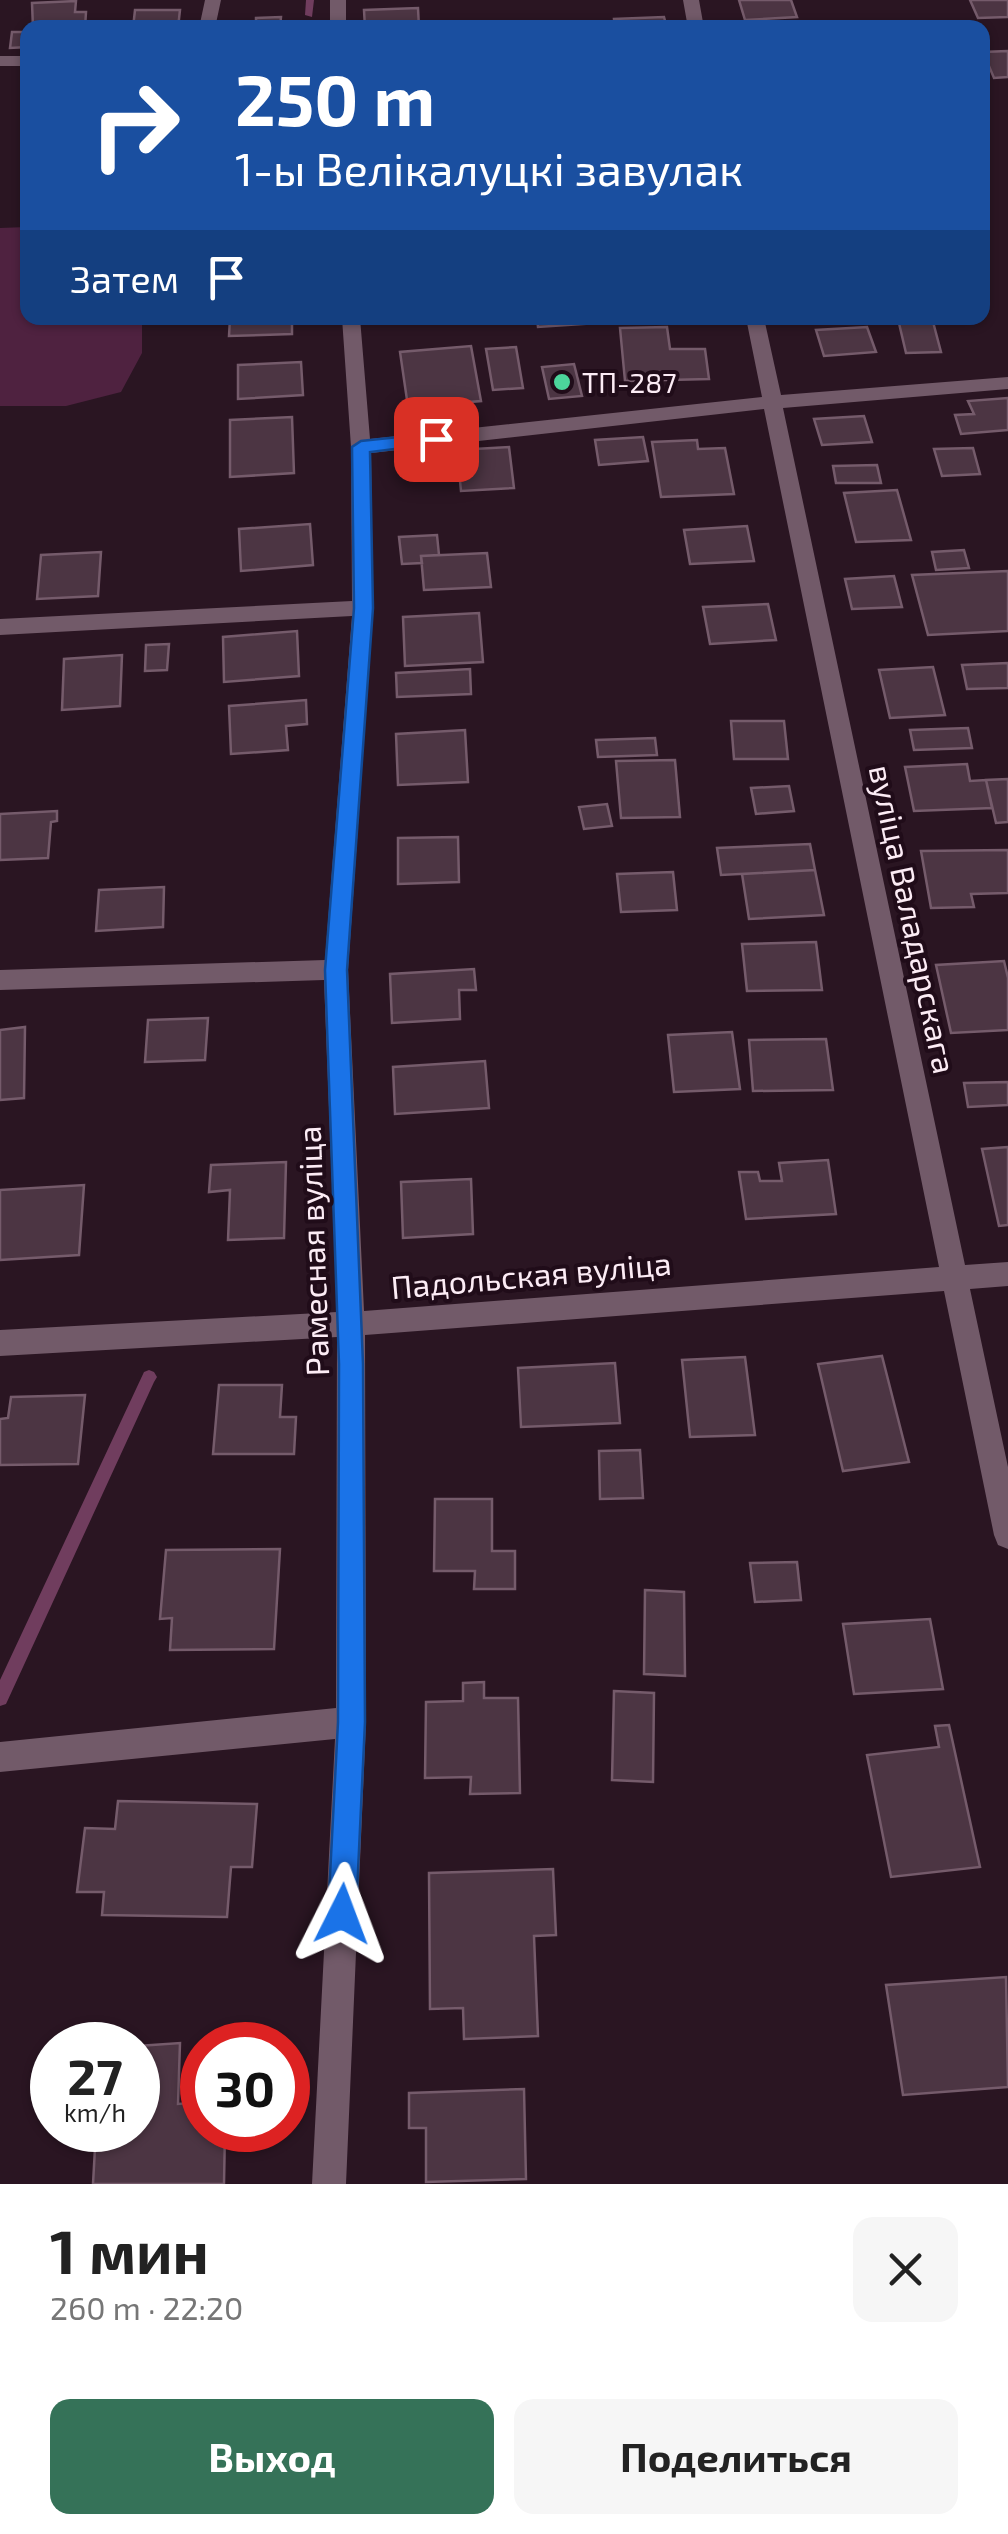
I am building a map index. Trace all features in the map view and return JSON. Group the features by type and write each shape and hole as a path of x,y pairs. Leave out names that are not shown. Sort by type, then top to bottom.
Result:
{"street":[{"name":"Рамесная вуліца","path":"328,2184 352,1722 351,1324 336,970 364,608 361,447 352,325"},
{"name":"вуліца Валадарскага","path":"756,325 1008,1535"},
{"path":"361,447 773,402 1008,383"},
{"path":"0,627 364,608"},
{"path":"0,980 336,970"},
{"name":"Падольская вуліца","path":"0,1343 351,1324 955,1275 1008,1274"},
{"path":"0,1758 352,1722"}],"shaded area":[{"path":"20,227 20,325 142,325 142,353 121,392 66,406 0,406 0,228"}],"building":[{"path":"739,0 791,0 797,17 745,20"},
{"path":"970,0 1008,0 1008,17 978,18"},
{"path":"76,1 75,12 86,12 86,20 33,20 32,3"},
{"path":"418,8 419,20 365,20 364,10"},
{"path":"135,10 180,10 179,20 134,20"},
{"path":"664,17 665,20 614,20"},
{"path":"12,32 20,32 20,47 10,48"},
{"path":"1008,51 1008,77 994,78 990,52"},
{"path":"230,325 292,325 292,334 229,336"},
{"path":"899,325 934,325 941,352 906,353"},
{"path":"667,327 670,349 705,349 709,379 625,381 620,328"},
{"path":"867,327 876,352 824,356 816,330"},
{"path":"471,346 481,401 408,407 400,352"},
{"path":"516,347 523,388 493,390 486,349"},
{"path":"301,362 303,395 238,399 238,365"},
{"name":"ТП-287","path":"574,364 582,396 549,399 542,367"},
{"path":"1008,398 1008,430 961,434 955,415 974,414 968,401"},
{"path":"864,416 872,442 822,445 814,419"},
{"path":"292,417 294,473 230,477 230,420"},
{"path":"643,437 648,461 599,465 595,440"},
{"path":"697,440 698,449 725,448 734,494 661,497 652,442"},
{"path":"509,447 514,488 461,491 457,450"},
{"path":"973,448 980,474 942,476 934,449"},
{"path":"877,465 881,483 836,483 833,466"},
{"path":"897,490 911,540 856,542 844,493"},
{"path":"310,524 313,565 241,571 239,529"},
{"path":"747,526 754,561 690,564 684,530"},
{"path":"437,535 439,555 421,556 422,563 402,564 399,537"},
{"path":"964,550 969,568 936,570 932,552"},
{"path":"101,552 98,596 37,599 41,555"},
{"path":"487,553 491,587 424,590 421,556"},
{"path":"1008,571 1008,631 928,635 912,575"},
{"path":"894,576 902,607 852,609 845,579"},
{"path":"768,604 776,640 710,644 703,607"},
{"path":"479,613 483,662 405,666 403,617"},
{"path":"297,631 299,676 224,682 223,637"},
{"path":"169,644 167,670 145,671 146,645"},
{"path":"122,655 120,706 62,710 64,659"},
{"path":"1008,663 1008,688 967,689 962,665"},
{"path":"933,667 945,715 890,718 879,670"},
{"path":"470,669 471,694 397,697 396,673"},
{"path":"306,700 307,724 286,726 288,750 231,754 229,706"},
{"path":"731,721 784,721 788,759 734,759"},
{"path":"968,728 972,748 914,750 910,730"},
{"path":"465,730 468,782 398,785 396,734"},
{"path":"655,738 657,755 598,757 596,740"},
{"path":"675,760 680,817 621,818 616,761"},
{"path":"967,764 970,781 986,780 992,808 914,811 905,767"},
{"path":"1008,779 1008,822 996,823 986,780"},
{"path":"789,786 794,811 756,814 751,788"},
{"path":"607,804 612,826 584,829 579,807"},
{"path":"57,811 57,821 51,822 48,858 0,860 0,814"},
{"path":"458,837 459,882 398,884 398,838"},
{"path":"810,844 815,870 721,875 717,848"},
{"path":"1008,850 1008,893 971,894 974,907 931,908 921,851"},
{"path":"815,870 824,915 749,919 742,874"},
{"path":"673,872 677,910 621,912 617,874"},
{"path":"164,887 163,927 96,931 99,890"},
{"path":"816,942 822,990 747,991 742,944"},
{"path":"1004,961 1008,978 1008,1030 951,1033 936,965"},
{"path":"474,969 476,990 459,990 460,1019 392,1023 390,974"},
{"path":"208,1018 205,1060 145,1062 148,1020"},
{"path":"25,1027 24,1098 0,1100 0,1030"},
{"path":"732,1032 740,1089 674,1092 668,1035"},
{"path":"826,1039 833,1090 753,1091 749,1040"},
{"path":"485,1061 489,1108 395,1114 393,1067"},
{"path":"1008,1082 1008,1105 968,1107 964,1083"},
{"path":"1008,1147 1008,1225 999,1226 982,1149"},
{"path":"828,1160 836,1214 746,1219 739,1172 758,1172 760,1181 782,1181 779,1163"},
{"path":"286,1162 284,1238 228,1240 230,1190 209,1192 211,1165"},
{"path":"471,1179 473,1234 403,1238 401,1182"},
{"path":"84,1185 79,1255 0,1260 0,1190"},
{"path":"882,1356 909,1462 843,1471 818,1364"},
{"path":"745,1357 755,1435 690,1437 682,1360"},
{"path":"615,1363 620,1423 521,1427 518,1368"},
{"path":"219,1385 282,1385 280,1417 296,1417 294,1454 213,1454"},
{"path":"85,1395 78,1464 0,1465 0,1419 8,1418 11,1397"},
{"path":"640,1450 643,1498 600,1499 599,1451"},
{"path":"435,1499 492,1499 492,1551 515,1551 515,1589 474,1589 475,1571 434,1571"},
{"path":"280,1549 274,1649 170,1650 172,1618 160,1619 166,1550"},
{"path":"797,1562 801,1600 755,1602 750,1563"},
{"path":"645,1590 684,1592 685,1676 644,1674"},
{"path":"930,1619 943,1689 854,1694 843,1624"},
{"path":"484,1682 484,1698 518,1698 520,1793 470,1794 471,1777 425,1778 426,1702 463,1701 463,1683"},
{"path":"614,1691 654,1693 653,1782 612,1780"},
{"path":"949,1725 980,1867 891,1877 867,1755 939,1747 935,1726"},
{"path":"118,1801 257,1804 252,1867 231,1867 227,1917 102,1915 104,1892 77,1892 85,1828 115,1829"},
{"path":"553,1869 556,1935 534,1936 538,2036 464,2039 463,2008 430,2009 429,1873"},
{"path":"1006,1977 1008,2087 903,2095 886,1985"},
{"path":"180,2043 180,2152 225,2152 224,2184 93,2184 95,2152 160,2152 160,2044"},
{"path":"524,2089 526,2179 426,2182 426,2128 409,2128 409,2093"}],"waterway":[{"path":"309,15 310,0"},
{"path":"0,1698 149,1377"}],"place":[{"name":"ТП-287","path":"562,382"}],"route":[{"path":"342,1914 352,1722 351,1324 336,970 364,608 361,447 436,439"}]}
